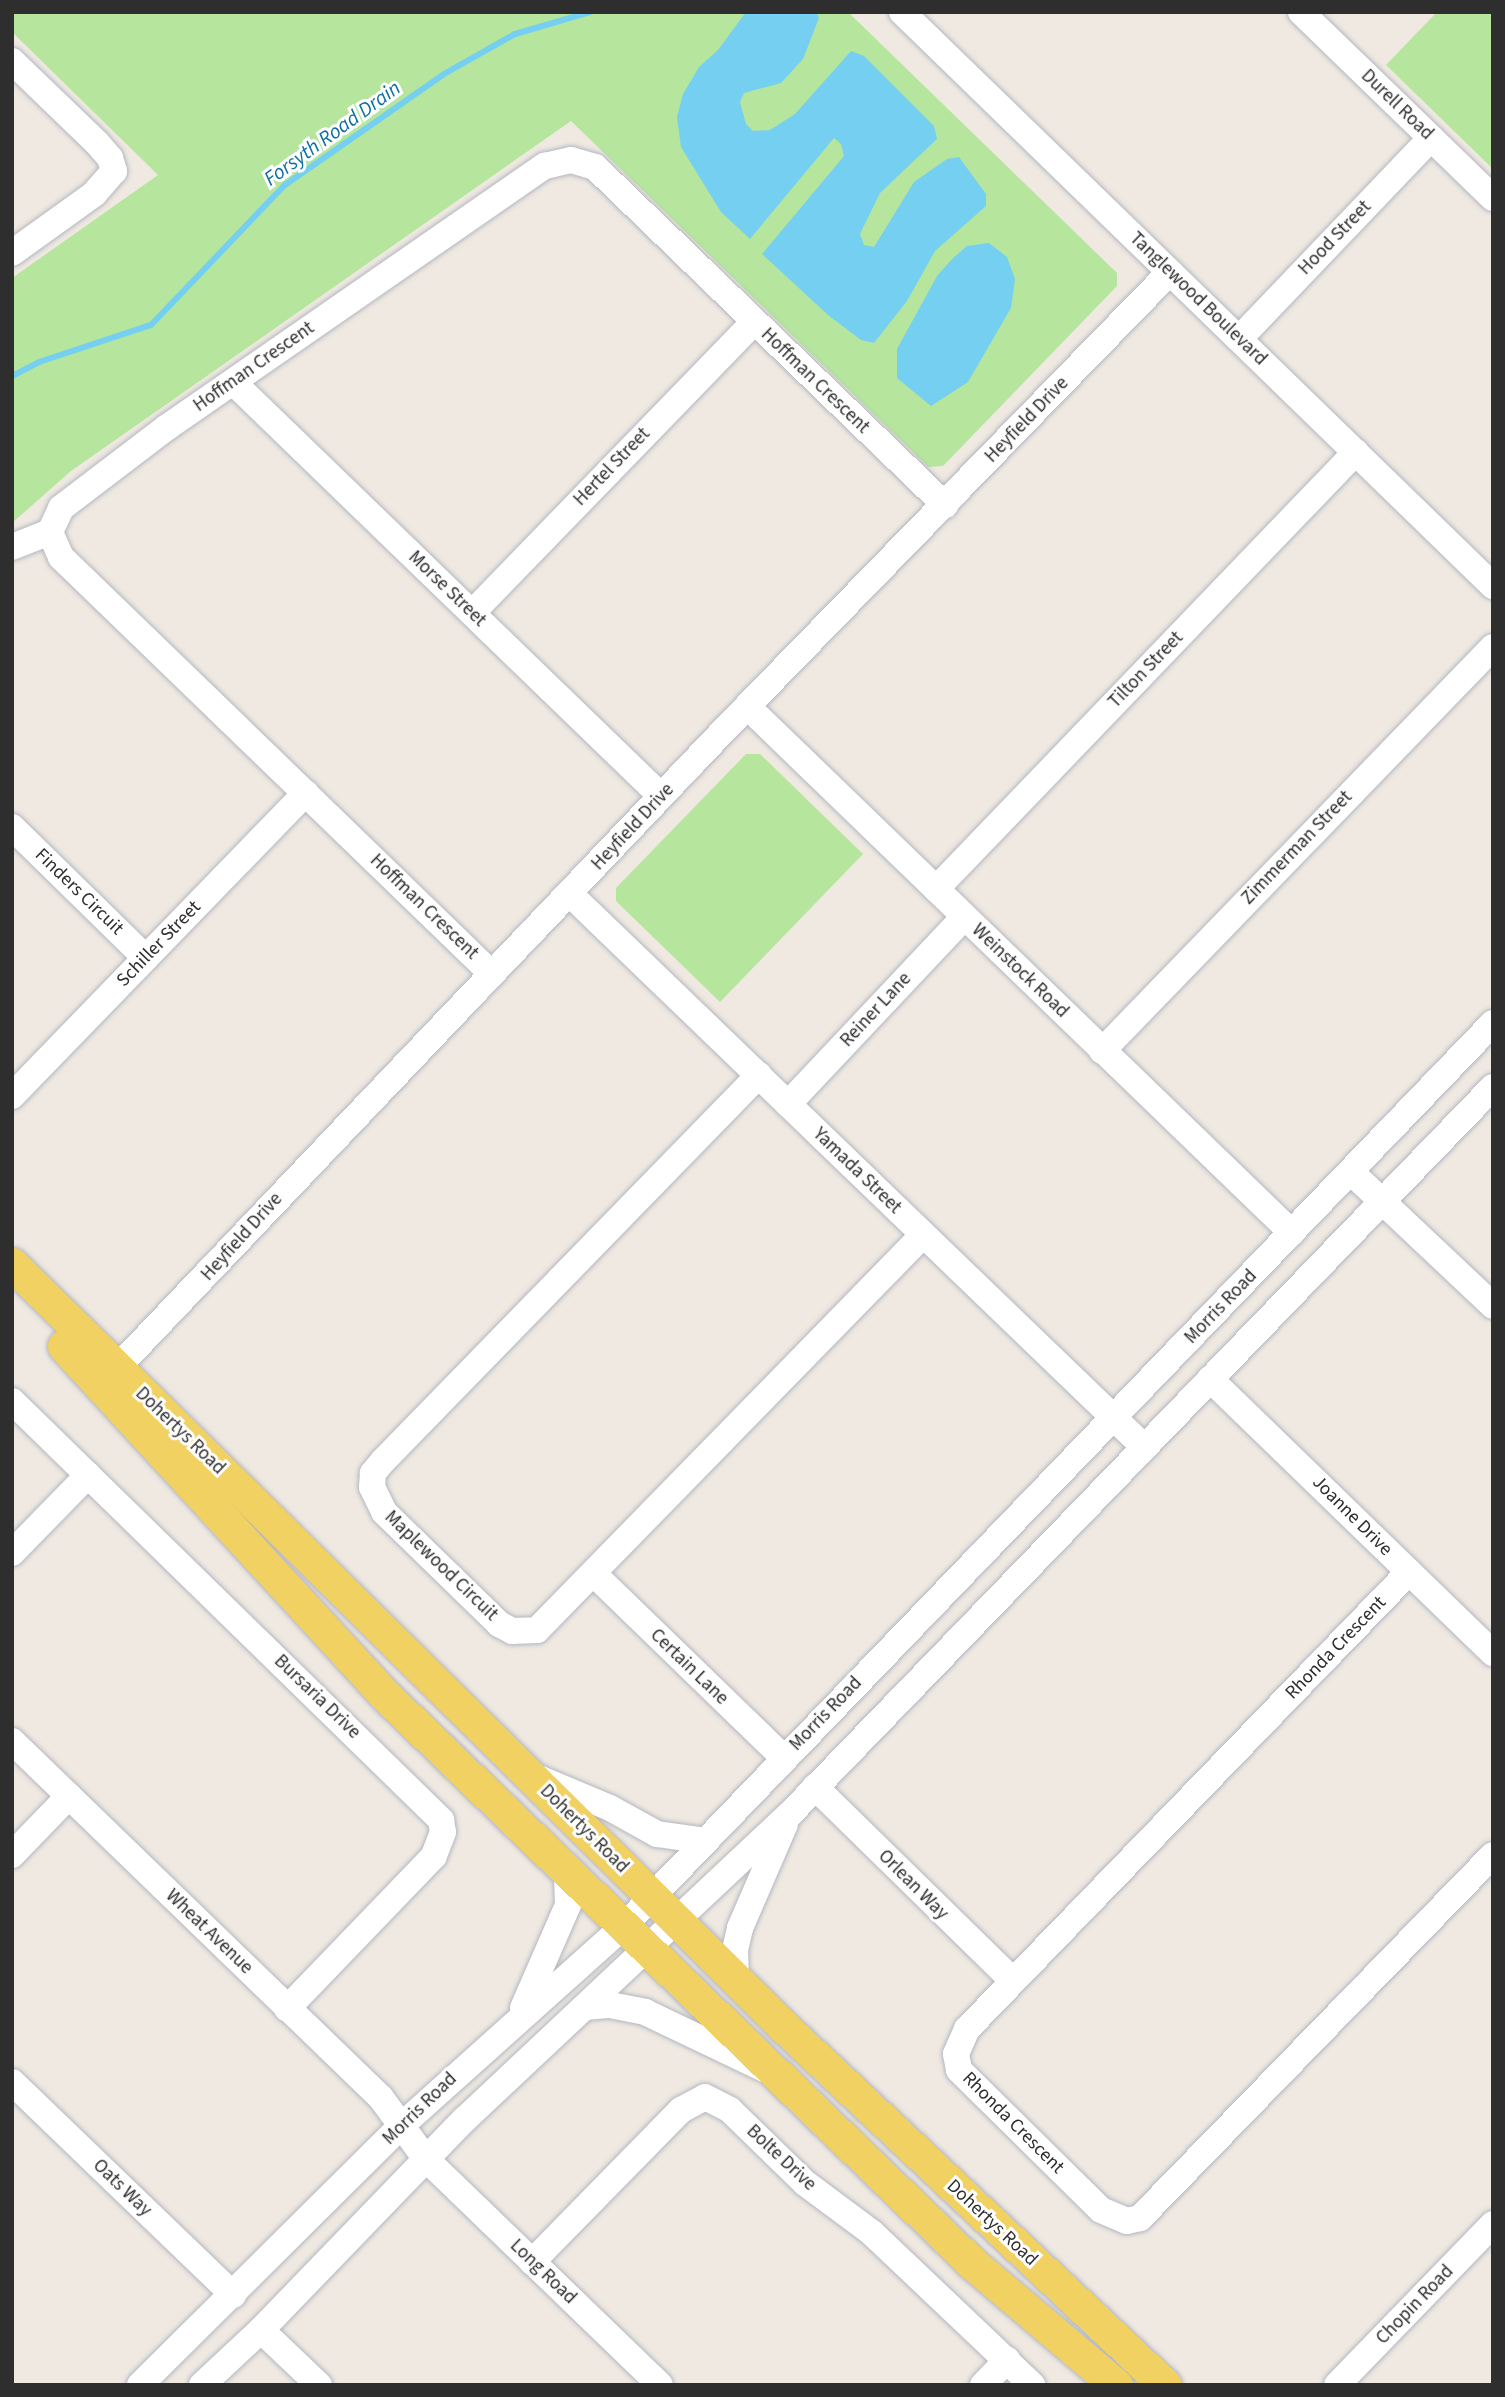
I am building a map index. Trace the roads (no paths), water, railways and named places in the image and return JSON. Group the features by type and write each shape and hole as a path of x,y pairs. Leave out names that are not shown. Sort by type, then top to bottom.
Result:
{"main road":[{"name":"Dohertys Road","path":"12,1264 387,1697 971,2263 1116,2385"},
{"name":"Dohertys Road","path":"12,1286 530,1774 736,1978 1164,2385"}],"street":[{"name":"Durell Road","path":"1301,12 1493,198"},
{"name":"Tanglewood Boulevard","path":"919,18 1170,272 1493,586"},
{"path":"12,61 110,158 114,171 94,194 12,253"},
{"name":"Hood Street","path":"1239,339 1431,138"},
{"name":"Hoffman Crescent","path":"492,974 61,557 50,532 53,519 80,491 233,382 559,160 595,167 945,505"},
{"name":"Heyfield Drive","path":"108,1378 661,796 1170,272"},
{"name":"Hertel Street","path":"472,613 754,322"},
{"name":"Morse Street","path":"233,382 661,796"},
{"name":"Tilton Street","path":"936,889 1356,452"},
{"path":"12,547 50,532"},
{"name":"Zimmerman Street","path":"1102,1051 1493,647"},
{"name":"Weinstock Road","path":"749,708 1292,1233"},
{"name":"Schiller Street","path":"12,1096 306,793"},
{"name":"Finders Circuit","path":"12,827 146,957"},
{"name":"Yamada Street","path":"570,894 1144,1447"},
{"name":"Reiner Lane","path":"788,1104 964,917"},
{"name":"Morris Road","path":"140,2385 401,2126 519,2016 624,1926 1493,1023"},
{"name":"Maplewood Circuit","path":"759,1075 373,1474 372,1488 384,1512 499,1624 512,1631 537,1630 548,1623 595,1575 923,1235"},
{"name":"Morris Road","path":"202,2385 261,2330 426,2159 788,1816 1493,1087"},
{"path":"1351,1172 1493,1306"},
{"name":"Joanne Drive","path":"1210,1379 1493,1653"},
{"name":"Bursaria Drive","path":"12,1401 441,1820 443,1832 434,1856 287,2009"},
{"path":"12,1553 88,1475"},
{"name":"Rhonda Crescent","path":"1409,1573 959,2041 959,2070 1101,2210 1127,2221 1140,2218 1493,1855"},
{"name":"Certain Lane","path":"595,1575 784,1758"},
{"name":"Wheat Avenue","path":"12,1741 381,2098 401,2126"},
{"path":"530,1774 610,1808 657,1834 706,1841"},
{"name":"Orlean Way","path":"814,1787 1013,1982"},
{"path":"12,1855 69,1796"},
{"path":"736,1978 740,1928 788,1816"},
{"path":"519,2016 568,1905 567,1870"},
{"path":"585,2007 610,2005 645,2012 777,2075"},
{"name":"Oats Way","path":"12,2082 233,2295"},
{"name":"Bolte Drive","path":"532,2262 681,2110 705,2097 730,2110 805,2183 872,2233 1032,2385"},
{"name":"Long Road","path":"401,2126 426,2159 660,2385"},
{"name":"Chopin Road","path":"1337,2385 1493,2224"},
{"path":"261,2330 318,2385"},
{"path":"983,2385 1007,2360"}],"water":[{"path":"746,12 816,12 819,18 803,59 781,83 744,93 740,102 746,124 753,131 770,130 795,114 851,51 864,56 934,126 937,139 880,193 860,234 864,245 874,247 914,182 947,159 959,157 986,194 986,206 935,251 907,301 874,343 861,340 828,315 762,254 844,156 841,144 834,138 750,239 721,212 681,147 677,117 683,94 699,67 718,50"},
{"path":"989,243 1007,257 1015,279 1011,308 968,382 931,406 897,378 897,349 937,276 967,246"}],"waterway":[{"name":"Forsyth Road Drain","path":"12,376 39,362 151,325 285,185 444,74 515,34 590,12"}]}
